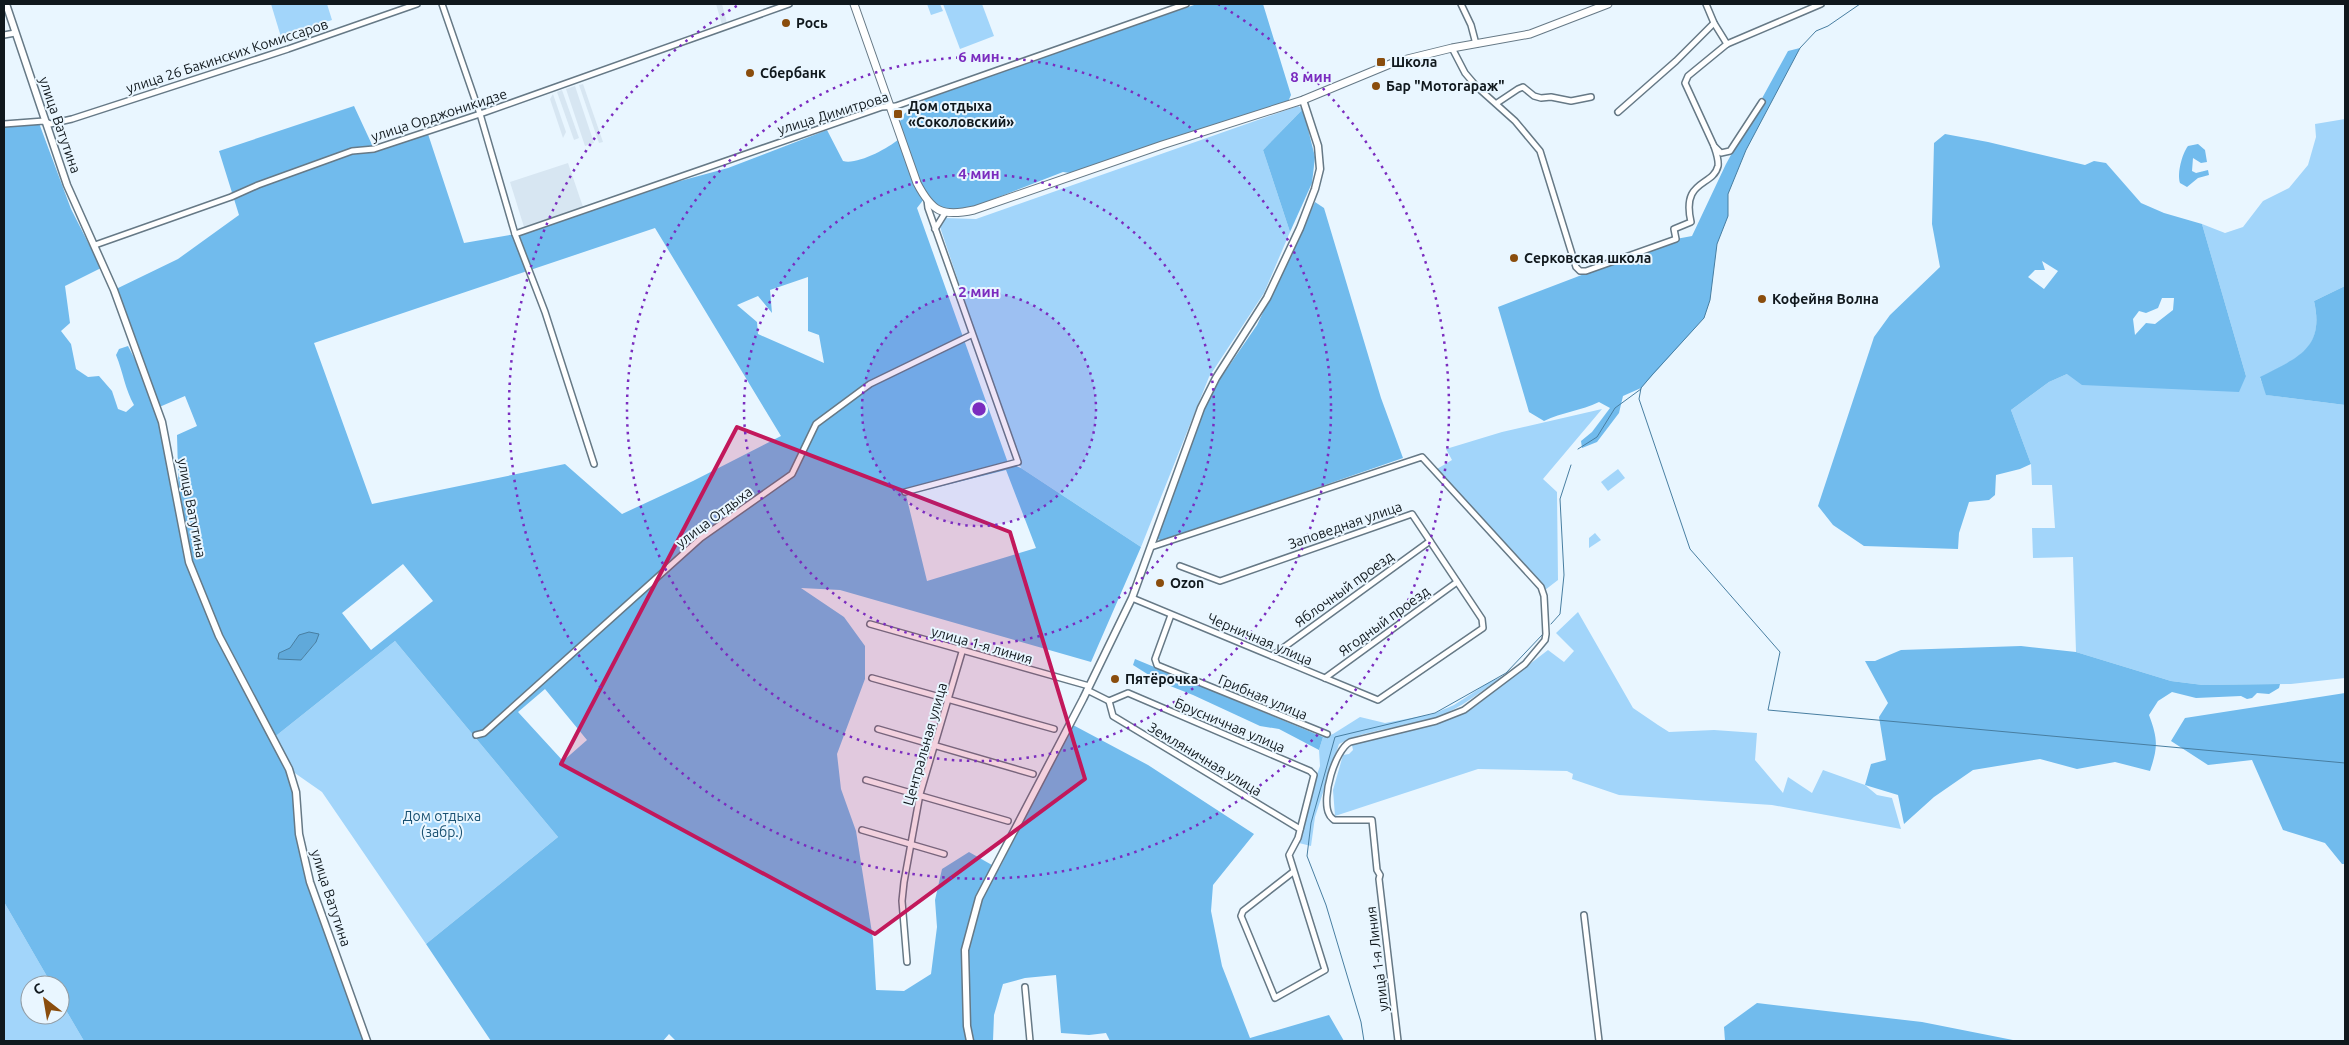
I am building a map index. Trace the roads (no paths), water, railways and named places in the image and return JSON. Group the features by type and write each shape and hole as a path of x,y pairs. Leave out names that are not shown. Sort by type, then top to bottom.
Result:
{"main road":[{"path":"854,4 917,183 927,200 937,210 945,213 974,210 1162,145 1303,100 1378,68 1452,48 1530,34 1608,4"}],"street":[{"name":"улица Ватутина","path":"6,4 67,185 114,290 162,422 189,562 219,636 289,768 296,792 299,834 310,882 367,1041"},
{"name":"улица 26 Бакинских Комиссаров","path":"4,124 44,121 50,124 72,119 279,52 417,4"},
{"path":"442,4 480,114 514,234 545,312 594,464"},
{"path":"770,4 772,10"},
{"name":"улица Орджоникидзе","path":"95,245 231,197 258,185 352,151 374,149 480,114 789,4"},
{"name":"улица Димитрова","path":"514,234 878,108 890,108 1186,4"},
{"path":"1461,4 1471,25 1476,44"},
{"path":"1706,4 1714,23 1728,44"},
{"path":"1452,48 1465,73 1535,142 1540,150 1576,267 1580,271 1586,271 1676,239 1674,230 1692,222 1688,207 1696,186 1715,173 1719,164 1714,146 1685,83 1688,76 1728,44 1821,4"},
{"path":"1618,112 1676,61 1714,23"},
{"path":"4,34 15,34"},
{"path":"1496,103 1518,89 1523,88 1534,96 1541,98 1551,97 1571,101 1591,98"},
{"path":"970,1041 967,1026 965,950 979,898 1088,688 1132,598 1201,408 1216,378 1267,298 1296,236 1315,189 1320,169 1318,146 1303,100"},
{"path":"1714,146 1721,153 1730,151 1762,102"},
{"path":"905,492 1018,462 971,335 935,230 927,200"},
{"path":"935,230 945,213"},
{"name":"улица Отдыха","path":"476,735 484,733 701,538 792,474 816,424 870,384 971,335"},
{"name":"улица 1-я Линия","path":"1151,547 1422,457 1538,584 1544,596 1546,634 1545,640 1525,664 1498,686 1459,712 1436,721 1350,742 1343,747 1335,759 1327,800 1328,814 1334,820 1372,820 1377,870 1380,875 1398,1041"},
{"name":"Заповедная улица","path":"1180,566 1220,581 1412,514 1482,619 1482,628 1378,700"},
{"name":"Яблочный проезд","path":"1272,656 1430,541"},
{"name":"Ягодный проезд","path":"1325,678 1457,582"},
{"name":"Черничная улица","path":"1132,598 1378,700"},
{"name":"Грибная улица","path":"1172,614 1155,660 1157,664 1327,734"},
{"name":"улица 1-я линия","path":"870,624 1088,688 1109,701"},
{"name":"Центральная улица","path":"907,962 902,901 920,794 962,652"},
{"path":"872,678 1054,729"},
{"name":"Брусничная улица","path":"1109,701 1128,693 1310,771 1314,775 1300,829"},
{"name":"Земляничная улица","path":"1109,701 1113,716 1300,829"},
{"path":"878,729 1033,774"},
{"path":"866,780 920,794 1008,821"},
{"path":"1293,872 1243,911 1240,916 1275,998 1325,970 1289,855 1298,838 1300,829"},
{"path":"862,830 944,854"},
{"path":"1584,915 1599,1041"},
{"path":"1025,987 1030,1041"}],"waterway":[{"path":"1860,4 1828,26 1816,31 1800,48 1746,150 1728,194 1728,216 1717,244 1710,300 1704,318 1641,388 1639,399 1690,549 1780,652 1768,710 2345,763"},
{"path":"1578,449 1597,437 1615,408 1641,389"},
{"path":"1551,624 1560,614 1564,575 1560,499 1571,465"},
{"path":"1364,1041 1361,1022 1326,905 1307,856 1311,823 1335,737 1435,713 1506,673 1543,634"}],"place":[{"name":"Рось","path":"786,23"},
{"name":"Школа","path":"1381,62"},
{"name":"Сбербанк","path":"750,73"},
{"name":"Бар \"Мотогараж\"","path":"1376,86"},
{"name":"Дом отдыха «Соколовский»","path":"898,114"},
{"name":"Серковская школа","path":"1514,258"},
{"name":"Кофейня Волна","path":"1762,299"},
{"name":"Ozon","path":"1160,583"},
{"name":"Пятёрочка","path":"1115,679"}],"park label":[{"name":"Дом отдыха (забр.)","path":"442,824"}]}
